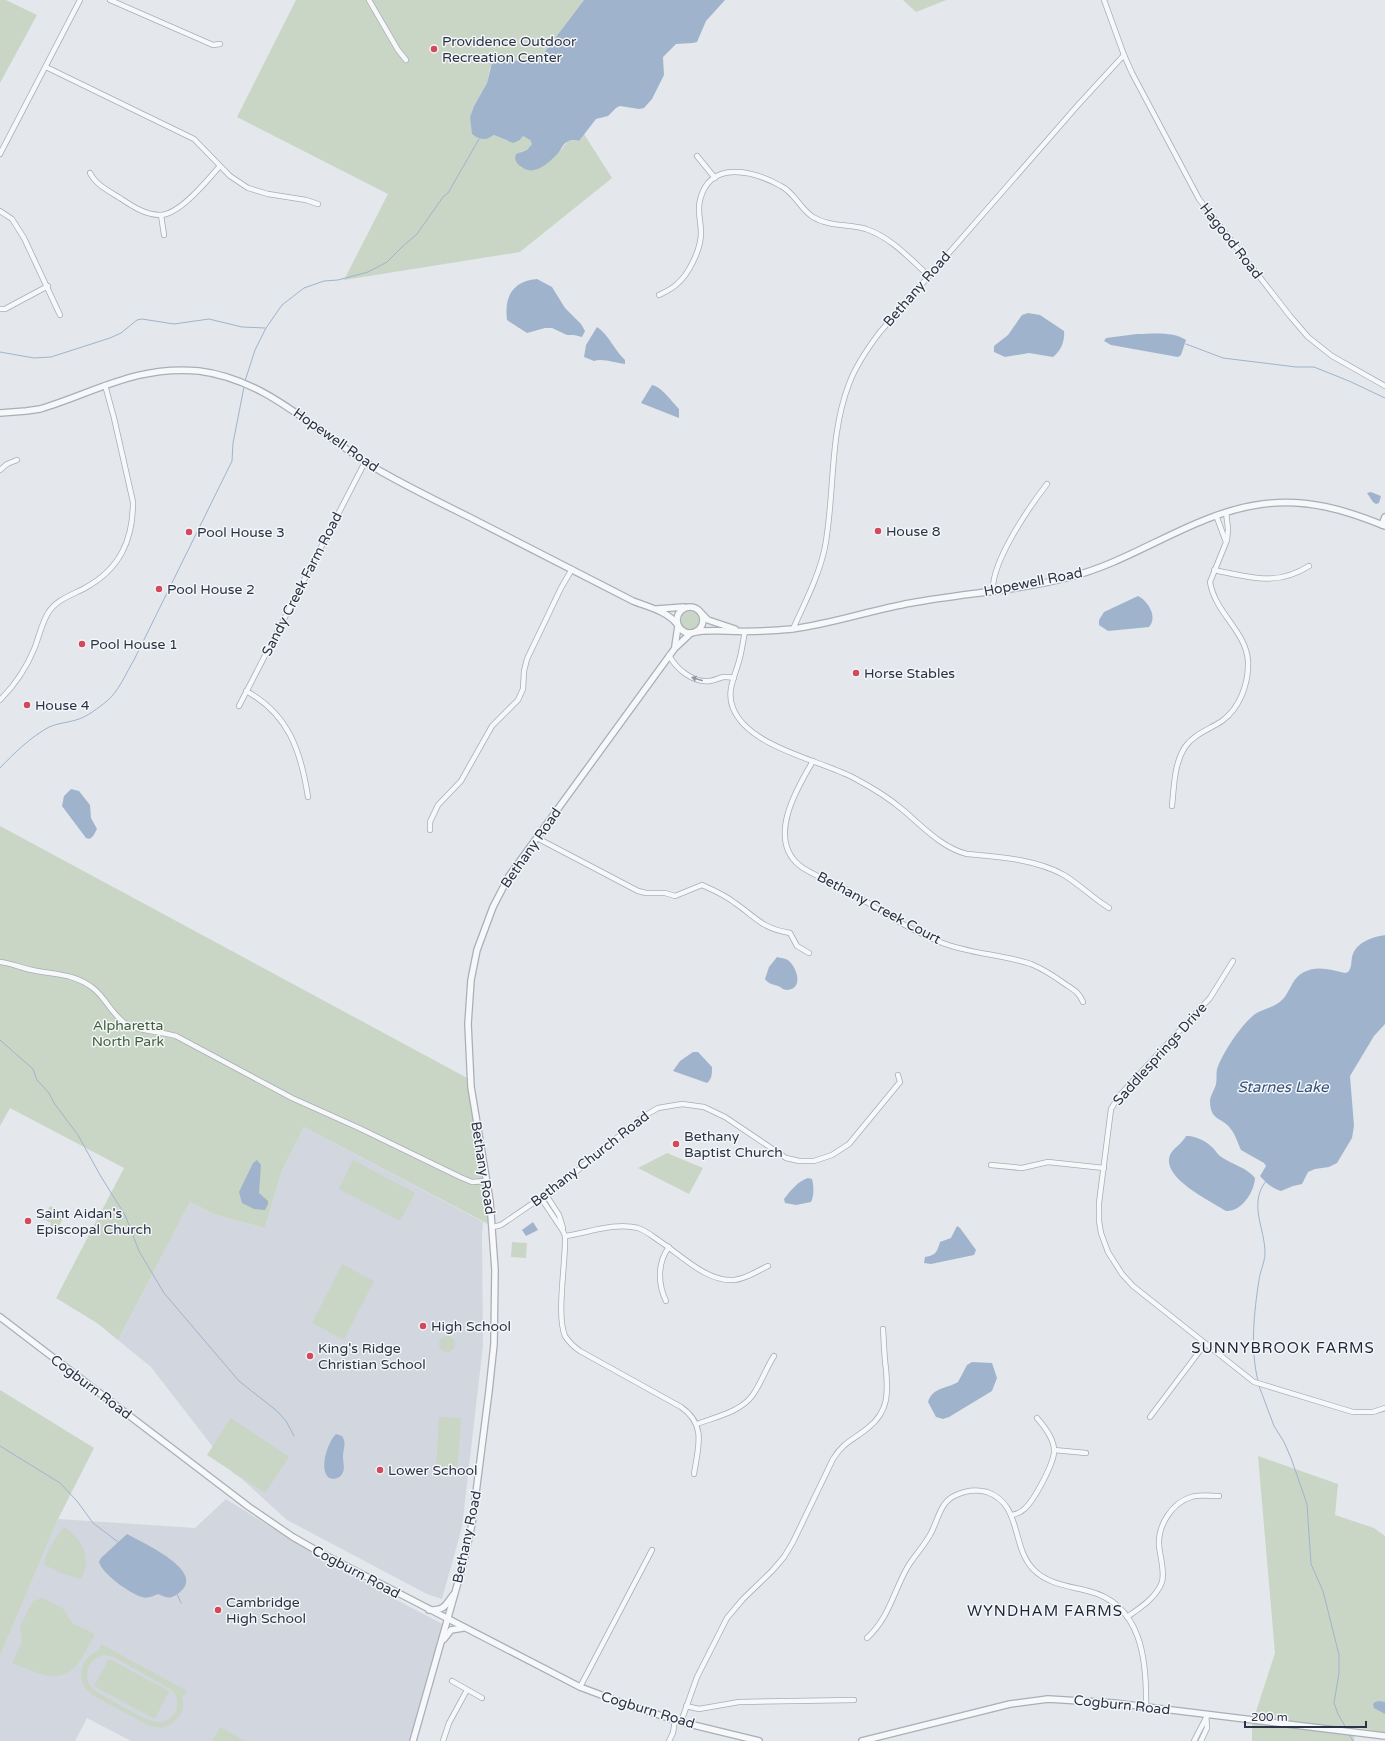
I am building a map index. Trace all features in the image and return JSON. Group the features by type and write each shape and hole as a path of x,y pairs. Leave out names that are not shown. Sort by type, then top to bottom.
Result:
{"street":[{"path":"0,154 80,0"},
{"path":"110,0 213,45 220,44"},
{"path":"369,0 398,50 406,60"},
{"path":"1104,0 1124,55"},
{"name":"Bethany Road","path":"792,628 813,585 822,558 840,413 848,385 869,346 1124,55"},
{"name":"Hagood Road","path":"1124,55 1192,188 1210,215 1246,261 1300,328 1323,350 1346,365 1385,386"},
{"path":"46,66 194,139 219,167 248,188 268,194 306,200 318,204"},
{"path":"696,156 715,178"},
{"path":"90,173 93,180 102,187 136,208 161,215 177,208 192,197 219,167"},
{"path":"659,295 678,284 695,256 701,238 699,208 700,200 707,184 715,178 728,172 740,171 779,184 794,195 812,217 823,221 860,227 877,233 897,246 929,276"},
{"path":"0,211 12,219 24,238 48,286 60,315"},
{"path":"161,215 164,235"},
{"path":"0,309 5,309 48,286"},
{"name":"Hopewell Road","path":"0,413 40,409 133,376 168,371 199,372 230,378 254,386 276,398 365,462 399,482 633,601 674,619 678,625"},
{"path":"0,700 24,669 35,648 44,621 52,608 63,598 85,588 105,574 121,554 129,536 133,516 133,502 105,385"},
{"path":"0,470 7,464 17,460"},
{"name":"Sandy Creek Farm Road","path":"239,706 365,462"},
{"path":"993,591 993,580 1017,527 1047,484"},
{"name":"Hopewell Road","path":"693,632 706,630 745,631 792,628 910,603 1053,582 1098,569 1128,557 1216,515 1265,504 1303,503 1331,508 1384,525"},
{"path":"1172,806 1177,767 1184,748 1194,737 1222,721 1232,711 1241,697 1247,675 1248,660 1244,645 1220,608 1211,587 1211,578 1226,542 1228,529 1226,512"},
{"path":"1216,515 1226,542"},
{"path":"1384,525 1385,517"},
{"path":"1214,570 1270,580 1296,573 1309,566"},
{"path":"430,830 434,812 438,805 461,781 492,726 518,700 521,695 527,659 561,588 572,570"},
{"path":"686,607 695,608 701,613 703,617 702,626 693,632 684,631 678,625 677,616 682,609 686,607"},
{"name":"Hopewell Road","path":"654,609 686,607"},
{"name":"Hopewell Road","path":"701,613 708,620 739,631"},
{"name":"Bethany Road","path":"675,648 678,625"},
{"path":"745,631 740,660 731,690 731,702 735,713 743,723 762,739 789,752 850,776 869,786 898,806 920,825 956,851 1040,865 1053,870 1074,882 1109,908"},
{"name":"Bethany Road","path":"414,1741 456,1591 473,1523 494,1344 496,1278 493,1227 487,1181 470,1087 468,1024 472,973 481,936 493,907 509,876 675,648 693,632"},
{"path":"669,656 678,669 687,675 706,681 712,681 723,676 734,678"},
{"path":"246,691 267,705 284,724 300,755 308,797"},
{"name":"Bethany Creek Court","path":"813,761 804,776 787,814 784,826 786,844 791,856 799,866 843,888 918,932 940,942 963,950 1024,962 1041,968 1080,994 1083,1002"},
{"path":"537,838 638,891 646,893 665,893 675,896 702,885 735,902 763,924 779,931 790,933 798,946 809,953"},
{"name":"Saddlesprings Drive","path":"1233,961 1210,998 1115,1102 1110,1116 1099,1204 1104,1243 1113,1262 1133,1286 1246,1377 1261,1385 1353,1412 1373,1412 1385,1408"},
{"path":"0,962 31,970 63,974 74,978 92,988 115,1015 128,1025 176,1036 292,1098 359,1128 460,1177 472,1182 487,1181"},
{"name":"Bethany Church Road","path":"493,1227 501,1224 546,1195 593,1159 641,1118 658,1108 672,1104 693,1104 712,1110 786,1158 806,1162 823,1159 849,1144 900,1082 898,1075"},
{"path":"991,1165 1022,1168 1048,1162 1104,1168"},
{"path":"546,1195 559,1215 564,1234 562,1324 569,1341 580,1351 688,1412 697,1424 700,1439 694,1474"},
{"path":"541,1198 564,1234"},
{"path":"564,1234 612,1227 636,1228 647,1232 703,1272 720,1278 734,1280 747,1276 768,1266"},
{"path":"666,1301 661,1287 660,1269 663,1257 669,1247"},
{"name":"Cogburn Road","path":"0,1318 266,1519 321,1553 428,1610 580,1687 625,1704 681,1722 758,1741"},
{"path":"681,1722 697,1677 727,1618 743,1599 784,1557 793,1542 839,1449 872,1425 882,1410 888,1387 883,1329"},
{"path":"1150,1417 1205,1344"},
{"path":"697,1424 730,1412 744,1404 752,1396 774,1356"},
{"path":"1012,1515 1024,1510 1031,1501 1049,1469 1054,1450 1050,1436 1037,1418"},
{"path":"1054,1450 1086,1453"},
{"path":"867,1638 878,1628 883,1620 907,1569 930,1534 945,1502 961,1493 973,1491 985,1492 1001,1500 1012,1515 1022,1553 1028,1564 1037,1573 1052,1582 1105,1597 1115,1603 1127,1617 1137,1635 1144,1658 1146,1707"},
{"path":"1127,1617 1148,1601 1162,1582 1163,1570 1159,1540 1164,1523 1170,1512 1180,1503 1192,1497 1200,1495 1219,1496"},
{"path":"580,1687 652,1550"},
{"path":"428,1610 440,1610 443,1608 456,1591"},
{"path":"441,1644 450,1631 463,1628"},
{"path":"452,1681 482,1698"},
{"path":"443,1741 449,1723 467,1690"},
{"name":"Cogburn Road","path":"862,1741 1008,1704 1032,1700 1065,1699 1146,1707 1385,1736"},
{"path":"686,1706 700,1708 739,1702 854,1700"},
{"path":"1194,1741 1207,1715"},
{"path":"1201,1741 1207,1728 1207,1715"},
{"path":"670,1741 675,1720"}],"shaded area":[{"name":"King's Ridge Christian School","path":"304,1127 483,1222 483,1345 462,1527 442,1599 427,1594 287,1520 242,1479 233,1473 151,1367 118,1340 190,1202 216,1215 265,1228 282,1170"},
{"name":"Cambridge High School","path":"226,1499 295,1542 393,1598 446,1626 409,1741 131,1741 87,1718 75,1741 0,1741 0,1656 58,1519 195,1528"}],"green space":[{"path":"0,0 6,0 37,15 0,83"},
{"path":"296,0 584,0 540,58 530,61 521,61 502,58 490,68 487,83 474,106 470,117 490,138 494,135 507,141 520,140 523,136 530,140 532,144 527,150 520,152 528,170 537,169 560,151 568,141 579,141 584,134 612,178 520,252 344,280 388,194 237,117"},
{"path":"903,0 946,0 916,12"},
{"path":"690,611 696,614 699,620 696,626 690,629 684,626 681,620 684,614"},
{"name":"Alpharetta North Park","path":"0,826 469,1079 486,1176 488,1224 304,1127 282,1170 265,1228 216,1215 190,1202 118,1340 97,1323 56,1298 124,1168 10,1108 0,1126"},
{"path":"667,1153 703,1168 689,1194 638,1168"},
{"path":"353,1160 415,1193 400,1221 339,1189"},
{"path":"50,1206 65,1214 58,1228 54,1225 53,1227 50,1226 51,1223 43,1219"},
{"path":"512,1242 527,1243 526,1258 511,1257"},
{"path":"342,1264 374,1281 344,1340 312,1323"},
{"path":"447,1336 453,1338 455,1344 453,1350 447,1352 441,1350 439,1344 441,1338"},
{"path":"0,1390 94,1448 58,1519 0,1656"},
{"path":"439,1417 461,1418 457,1474 436,1472"},
{"path":"231,1418 289,1457 265,1493 207,1455"},
{"path":"1258,1456 1338,1484 1335,1515 1374,1528 1385,1536 1385,1733 1355,1727 1354,1741 1252,1741 1252,1724 1275,1653"},
{"path":"64,1527 80,1543 86,1556 86,1563 81,1579 63,1574 45,1565 46,1556"},
{"path":"42,1598 63,1608 72,1623 95,1634 78,1664 71,1671 63,1675 54,1676 37,1673 12,1663 22,1642 20,1626 33,1601"},
{"path":"101,1644 187,1691 184,1696 182,1695 183,1708 179,1717 171,1724 161,1728 150,1726 94,1696 88,1691 83,1685 81,1671 87,1658 100,1650","holes":["105,1655 114,1657 172,1690 176,1697 177,1707 171,1718 162,1722 151,1721 124,1708 93,1689 87,1679 88,1668 94,1660 99,1657"]},
{"path":"109,1659 169,1691 155,1719 94,1686"},
{"path":"220,1727 245,1741 212,1741"}],"water":[{"path":"584,0 725,0 706,21 697,42 676,44 663,57 664,75 652,99 644,108 639,109 620,106 616,108 608,116 596,119 579,141 568,141 544,166 534,170 525,169 517,163 515,158 516,154 527,150 532,144 530,140 523,136 520,140 513,143 494,135 486,139 478,138 472,134 470,117 474,106 487,83 492,63 502,58 530,61 540,58"},
{"path":"537,279 552,287 565,308 581,324 585,331 582,337 567,335 552,328 545,328 527,333 507,320 507,304 512,291 522,283"},
{"path":"1028,313 1040,315 1064,331 1063,342 1058,352 1053,357 1029,353 1005,357 994,352 994,346 1008,335 1022,315"},
{"path":"597,327 605,334 625,360 625,364 605,360 594,361 584,357 586,345"},
{"path":"1137,334 1169,334 1186,340 1181,355 1178,357 1111,345 1104,341 1106,338"},
{"path":"652,385 656,386 663,392 679,409 679,418 641,403"},
{"path":"1371,492 1381,496 1379,503 1376,504 1373,502 1367,493"},
{"path":"1138,596 1142,598 1151,610 1152,623 1149,627 1108,631 1099,625 1099,620 1104,612"},
{"path":"71,789 79,791 90,805 91,818 97,829 90,839 86,838 62,806 64,796"},
{"name":"Starnes Lake","path":"1385,935 1385,1024 1374,1036 1350,1076 1354,1126 1352,1138 1337,1163 1329,1167 1315,1169 1308,1172 1302,1184 1281,1191 1275,1189 1260,1176 1266,1166 1264,1163 1241,1150 1232,1131 1212,1112 1210,1099 1216,1084 1217,1069 1220,1062 1233,1039 1244,1025 1255,1014 1281,1001 1300,974 1319,968 1345,973 1348,972 1351,967 1354,952 1361,944 1375,937"},
{"path":"777,957 788,960 794,968 797,982 796,986 792,989 784,990 779,986 769,983 765,979 769,967"},
{"path":"693,1052 698,1052 712,1067 710,1080 707,1083 673,1071 680,1061"},
{"path":"1186,1136 1197,1138 1205,1142 1220,1156 1244,1169 1255,1178 1252,1190 1242,1205 1226,1211 1189,1188 1173,1172 1169,1164 1170,1155"},
{"path":"257,1160 261,1165 259,1193 268,1201 265,1210 254,1209 242,1203 239,1192 253,1163"},
{"path":"808,1178 812,1179 813,1185 811,1202 796,1205 785,1203 784,1199 792,1190 801,1181"},
{"path":"533,1222 538,1230 526,1236 522,1230"},
{"path":"957,1226 976,1250 974,1255 931,1264 924,1263 925,1257 936,1252 940,1242 951,1238"},
{"path":"972,1362 992,1363 997,1378 992,1391 949,1417 943,1419 936,1417 928,1402 930,1397 940,1389 958,1382 967,1365"},
{"path":"336,1434 342,1436 344,1441 344,1470 338,1478 332,1479 326,1474 324,1465 330,1442"},
{"path":"127,1534 157,1550 179,1567 185,1575 186,1584 180,1592 171,1597 158,1594 144,1598 124,1588 105,1572 99,1562 101,1558"},
{"path":"1379,1701 1385,1702 1385,1714 1374,1708 1373,1704"}],"waterway":[{"path":"245,381 255,350 266,328 282,305 304,288 324,281 338,280 368,272 387,262 417,234 443,197 448,193 479,139"},
{"path":"0,352 34,358 51,357 110,338 121,333 137,320 142,319 174,324 209,319 242,327 265,328"},
{"path":"1186,344 1223,358 1296,367 1314,367 1385,398"},
{"path":"0,768 23,746 42,731 49,727 80,719 88,715 107,701 119,687 134,660 232,461 233,443 244,387"},
{"path":"0,1040 33,1069 37,1080 49,1093 54,1103 78,1135 100,1175 125,1215 139,1251 164,1293 239,1381 277,1411 286,1421 294,1436"},
{"path":"1258,1381 1253,1343 1254,1318 1257,1292 1265,1253 1259,1216 1258,1198 1266,1181"},
{"path":"1259,1386 1274,1426 1284,1442 1291,1458 1307,1504 1311,1564 1323,1591 1339,1655 1339,1673 1334,1703 1346,1728"},
{"path":"0,1446 60,1483 77,1501 93,1523 118,1542"},
{"path":"177,1594 181,1603"},
{"path":"1349,1734 1353,1741"}],"place":[{"name":"Providence Outdoor Recreation Center","path":"434,49"},
{"name":"House 8","path":"878,531"},
{"name":"Pool House 3","path":"189,532"},
{"name":"Pool House 2","path":"159,589"},
{"name":"Pool House 1","path":"82,644"},
{"name":"Horse Stables","path":"856,673"},
{"name":"House 4","path":"27,705"},
{"name":"Bethany Baptist Church","path":"676,1144"},
{"name":"Saint Aidan's Episcopal Church","path":"28,1221"},
{"name":"High School","path":"423,1326"},
{"name":"King's Ridge Christian School","path":"310,1356"},
{"name":"Lower School","path":"380,1470"},
{"name":"Cambridge High School","path":"218,1610"}],"district":[{"name":"SUNNYBROOK FARMS","path":"1283,1348"},
{"name":"WYNDHAM FARMS","path":"1045,1611"}]}
